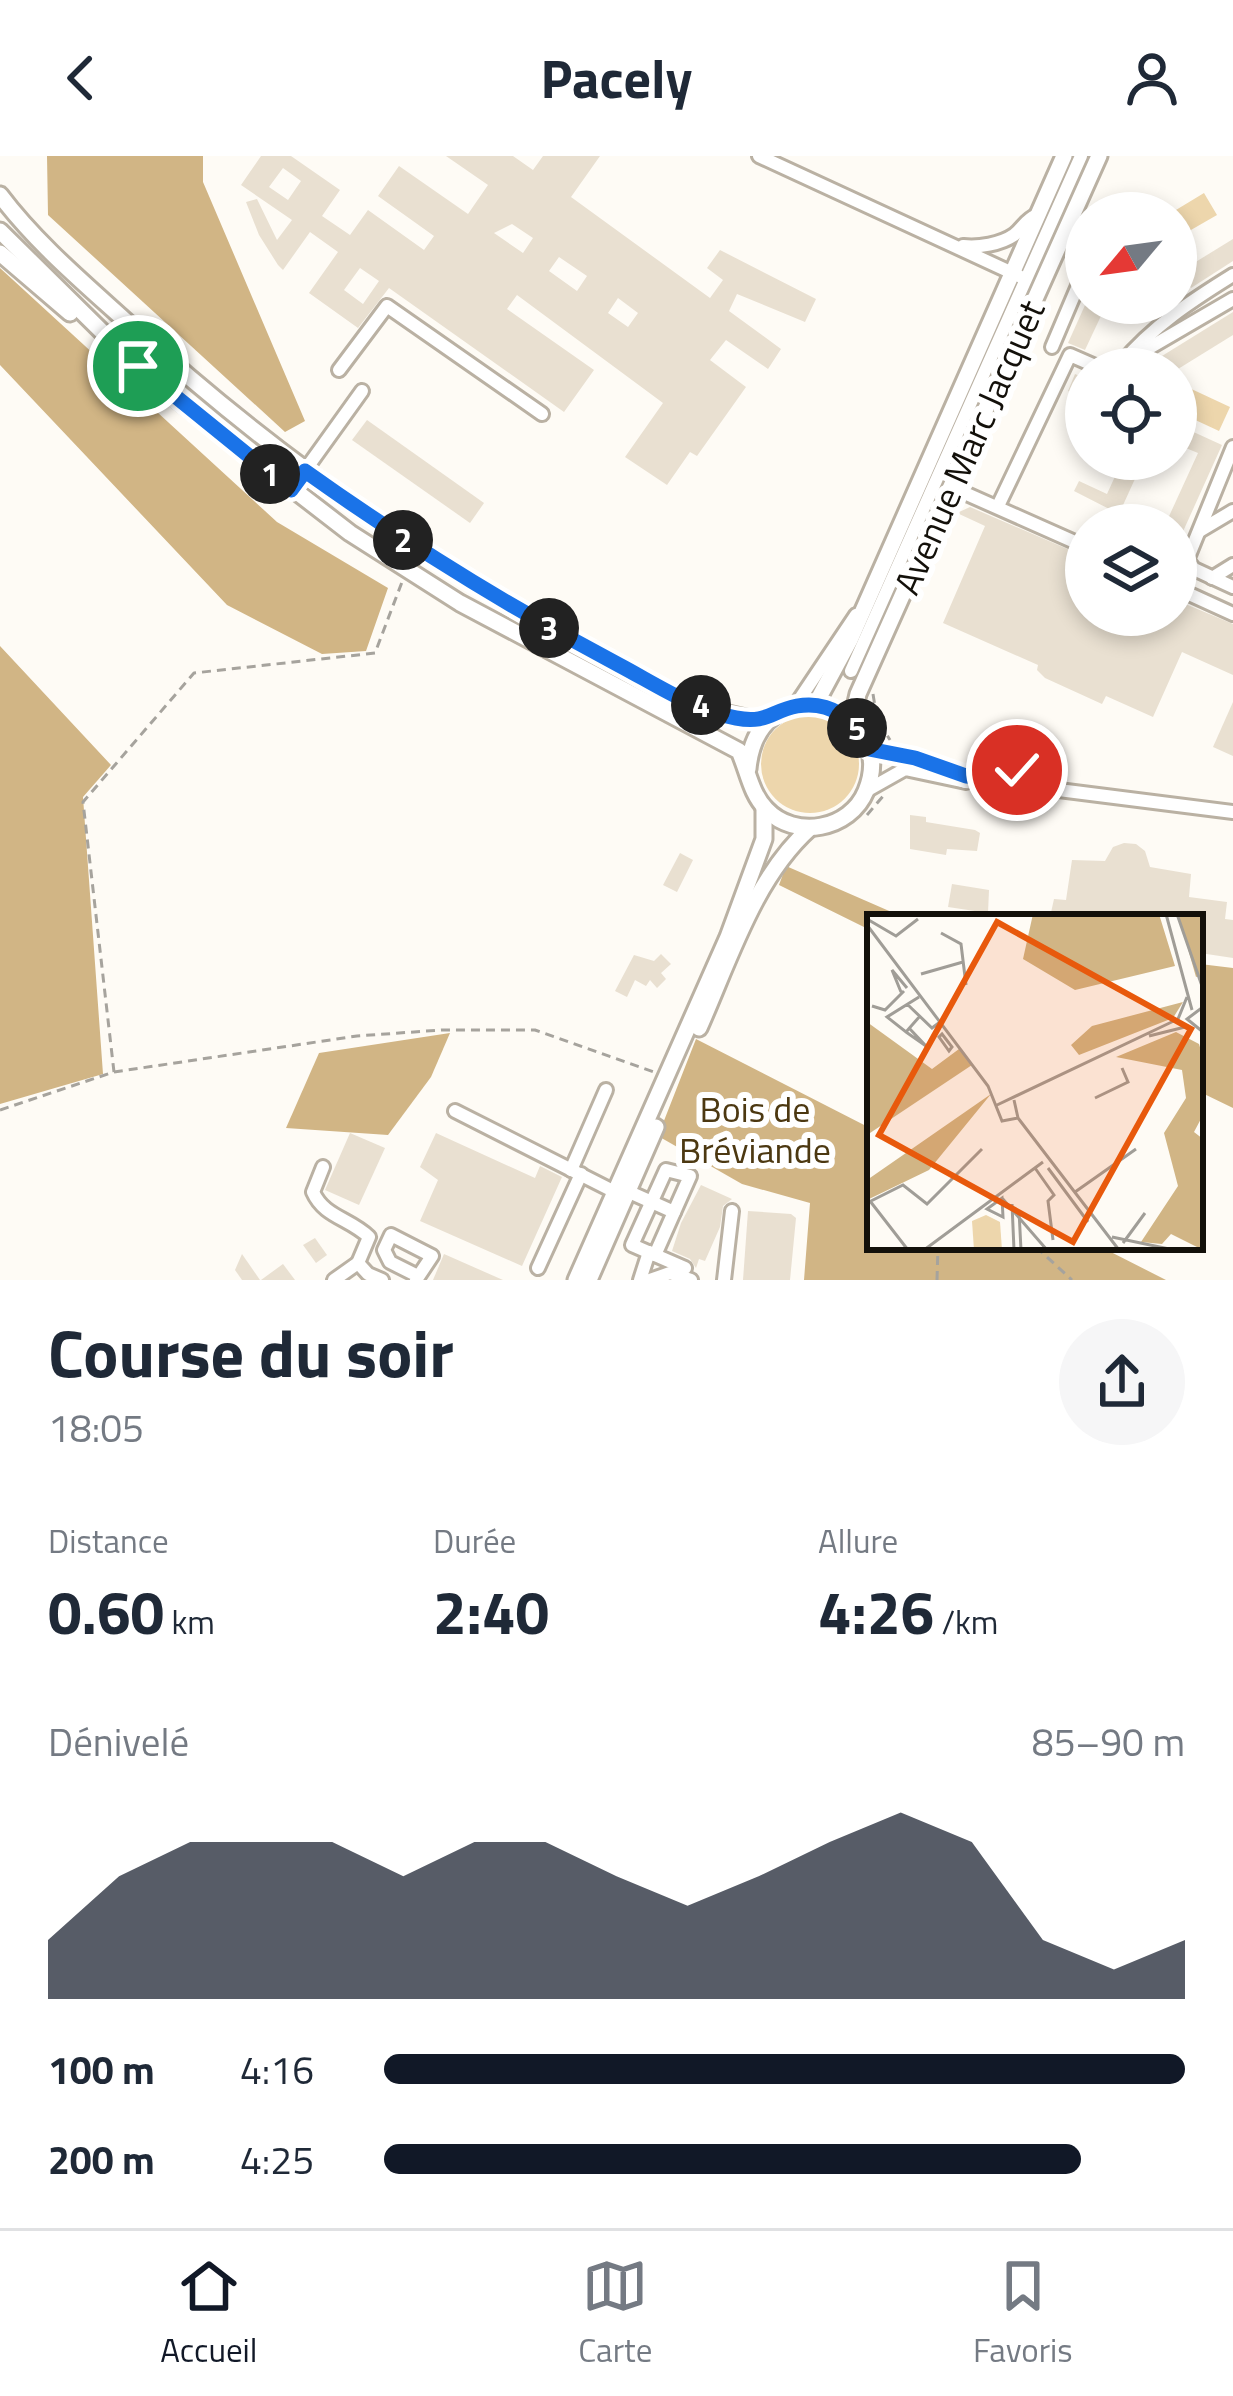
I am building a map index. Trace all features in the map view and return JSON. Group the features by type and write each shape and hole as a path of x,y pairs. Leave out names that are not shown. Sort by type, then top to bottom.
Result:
{"main road":[{"name":"Avenue Marc Jacquet","path":"815,705 836,670 1064,156"},
{"name":"Avenue Marc Jacquet","path":"867,744 855,706 858,694 1099,156"},
{"path":"0,195 70,269 174,365 305,471 418,550 554,631 679,696 736,718 767,721"},
{"path":"0,231 138,366 291,490 408,572 593,677 719,739 739,752 748,769"},
{"path":"0,253 121,357 138,366"},
{"path":"589,1280 667,1077 749,902 810,828 844,818 866,790 871,770 867,744 853,722 836,710 815,705 795,706 767,721 749,752 748,769 752,790 764,808 777,819 810,828"},
{"path":"576,1280 621,1192 749,902 764,839 764,808"}],"street":[{"path":"759,156 1042,286"},
{"path":"851,671 1082,156"},
{"name":"Avenue Marc Jacquet","path":"956,246 974,248 1007,239 1037,215"},
{"path":"1137,348 1172,315 1233,275"},
{"path":"1149,348 1233,299"},
{"path":"340,370 387,306 542,414"},
{"path":"1052,347 1065,316"},
{"path":"998,506 1065,365"},
{"path":"291,490 362,391"},
{"path":"1233,447 1227,472 1187,560 1193,569 1233,587"},
{"path":"951,487 1065,537"},
{"path":"1200,531 1233,511"},
{"path":"1212,578 1233,565"},
{"path":"1197,598 1233,614"},
{"path":"795,706 867,600"},
{"path":"867,744 966,776 989,778 1017,770"},
{"path":"1025,789 1017,770 1022,761 1033,757 1075,787 1099,795"},
{"path":"866,790 896,773 917,770 940,779 1233,812"},
{"path":"1043,788 1051,772"},
{"path":"538,1268 605,1090"},
{"path":"455,1111 576,1172 674,1212"},
{"path":"323,1167 313,1192 320,1208 369,1237 358,1263 334,1280"},
{"path":"640,1280 652,1254 674,1212 690,1176 666,1170 632,1245 652,1254 688,1274"},
{"path":"724,1280 733,1211"},
{"path":"358,1263 382,1280"},
{"path":"650,1280 688,1274"}],"path":[{"path":"114,1072 83,802 194,673 375,653 408,572"},
{"path":"874,686 877,718 882,730 898,743 898,754"},
{"path":"855,825 872,812 896,773"},
{"path":"0,1110 114,1072 357,1036 441,1030 535,1030 667,1077"},
{"path":"937,1280 938,1250"},
{"path":"1039,1250 1072,1280"}],"shaded area":[{"path":"1204,193 1217,215 1197,226 1197,197"},
{"path":"1197,392 1230,407 1219,431 1197,421"},
{"path":"810,715 845,729 859,764 845,799 810,813 775,799 761,764 775,729"}],"green space":[{"path":"47,156 203,156 203,182 305,421 285,432 48,215"},
{"path":"0,268 277,522 388,588 366,651 322,654 227,605 0,365"},
{"path":"0,646 111,765 83,797 103,1074 0,1104"},
{"path":"786,866 896,914 867,914 867,929 779,885"},
{"path":"1203,964 1233,968 1233,1108 1203,1093"},
{"path":"450,1033 431,1077 388,1135 286,1128 319,1053"},
{"name":"Bois de Bréviande","path":"696,1039 867,1126 867,1250 1107,1250 1166,1280 804,1280 810,1203 742,1184 658,1136"}],"building":[{"path":"261,156 291,156 340,190 322,216 350,235 368,210 424,250 434,236 378,196 399,166 468,214 488,185 446,156 513,156 533,170 543,156 600,156 571,197 710,298 723,280 707,268 720,250 816,299 805,322 737,294 729,311 781,349 768,369 726,340 710,360 746,387 697,456 690,452 667,485 625,457 663,403 517,295 507,309 594,370 564,412 389,288 358,328 309,293 338,252 310,232 283,270 259,235 246,202 257,199 277,240 292,220 241,185","holes":["283,168 301,181 288,200 269,187","512,224 533,238 523,253 494,233","559,257 587,276 577,291 549,271","360,268 379,281 363,304 344,290","618,298 638,313 628,327 608,313"]},
{"path":"1233,239 1233,261 1197,284 1197,261"},
{"path":"1233,312 1233,335 1197,357 1197,348 1175,348"},
{"path":"1077,324 1097,324 1086,348 1068,343"},
{"path":"367,420 484,503 470,523 352,440"},
{"path":"1197,434 1222,445 1195,504 1175,504 1186,480 1197,480"},
{"path":"1113,480 1134,480 1124,504 1099,504 1074,491 1079,481 1107,494"},
{"path":"970,507 1065,548 1065,636 1197,636 1197,609 1233,624 1233,675 1182,652 1153,717 1106,696 1102,704 1045,678 1038,665 943,623 985,526 957,513"},
{"path":"1233,702 1233,756 1213,747"},
{"path":"910,815 975,830 980,833 977,851 947,849 946,855 910,849"},
{"path":"1136,844 1145,851 1150,867 1191,874 1189,897 1227,902 1225,919 1233,920 1233,958 1203,953 1203,914 1051,914 1054,899 1066,900 1072,860 1105,861 1113,847"},
{"path":"680,853 693,860 677,892 663,885"},
{"path":"952,884 989,890 988,913 948,907"},
{"path":"661,954 671,964 661,973 666,979 657,988 650,980 646,986 635,980 627,997 615,991 634,955 654,961"},
{"path":"350,1133 385,1148 359,1205 325,1190"},
{"path":"436,1133 535,1178 540,1166 562,1177 522,1266 420,1221 438,1180 420,1167"},
{"path":"701,1185 732,1199 723,1206 720,1227 705,1261 699,1259 696,1268 690,1259 672,1251"},
{"path":"748,1211 796,1218 790,1280 743,1280"},
{"path":"315,1238 327,1255 316,1263 303,1245"},
{"path":"242,1254 260,1280 242,1280 235,1270"},
{"path":"444,1254 503,1280 433,1280"},
{"path":"283,1264 295,1280 261,1280"}],"route":[{"path":"138,366 291,490 305,471 486,591 679,696 721,714 767,721 795,706 815,705 836,710 853,722 869,749 915,758 966,776 989,778 1017,770"}]}
